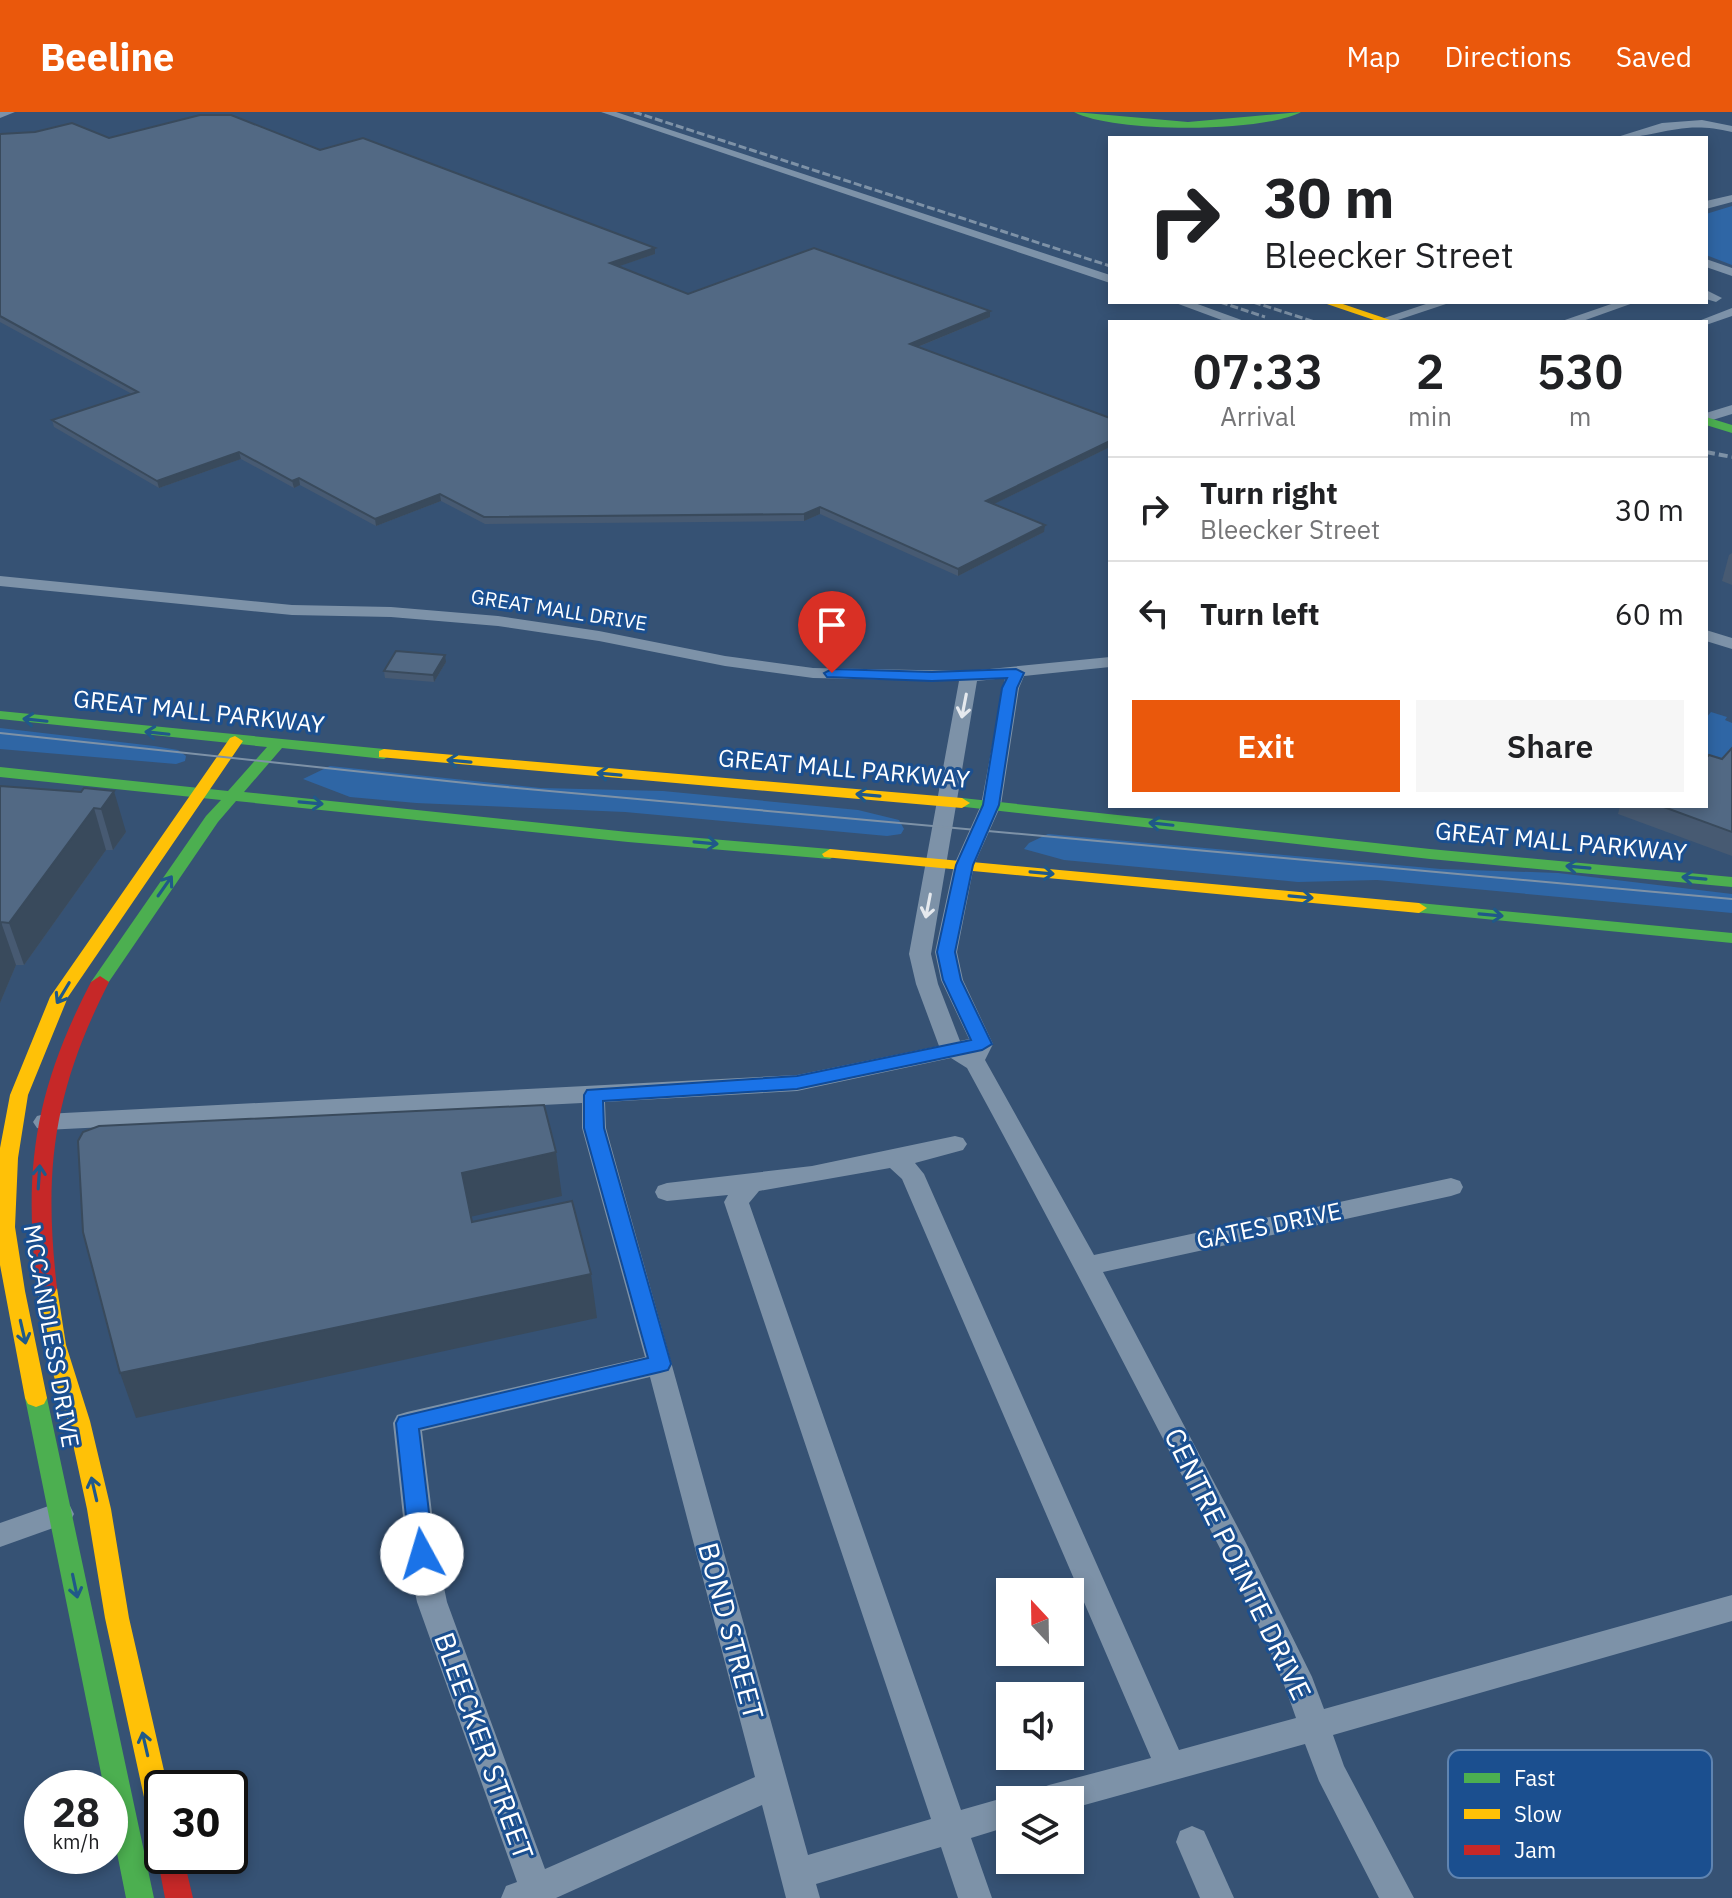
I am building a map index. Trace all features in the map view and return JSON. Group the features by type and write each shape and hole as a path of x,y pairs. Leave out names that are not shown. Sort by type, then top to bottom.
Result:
{"main road":[{"path":"1078,112 1144,125 1191,127 1235,125 1297,112"},
{"path":"1333,304 1385,320"},
{"path":"1708,421 1732,429"},
{"name":"GREAT MALL PARKWAY","path":"0,715 277,745 991,805 1430,854 1732,882"},
{"name":"MCCANDLESS DRIVE","path":"140,1898 7,1248 6,1183 19,1095 59,997 235,741"},
{"name":"MCCANDLESS DRIVE","path":"151,1770 117,1618 99,1509 79,1421 55,1345 44,1286 38,1193 45,1122 64,1059 98,985 212,819 277,745"},
{"path":"0,772 628,837 964,865 1732,938"},
{"path":"174,1874 179,1898"}],"street":[{"path":"0,115 10,112"},
{"path":"606,112 1108,278"},
{"path":"1627,136 1683,121 1707,121 1732,129"},
{"path":"1708,204 1732,198"},
{"path":"1708,264 1732,272"},
{"path":"1185,304 1234,320"},
{"path":"1391,320 1440,304"},
{"path":"1572,320 1624,304"},
{"path":"1708,321 1730,314"},
{"path":"1708,419 1732,409"},
{"name":"GREAT MALL DRIVE","path":"0,581 292,610 391,612 498,621 599,636 725,661 813,673 969,676 1108,662"},
{"path":"1708,636 1732,644"},
{"name":"CENTRE POINTE DRIVE","path":"1016,673 1010,688 991,805 964,865 946,952 952,980 979,1054 1235,1550 1301,1687 1315,1726 1732,1608"},
{"path":"951,1048 927,984 920,954 969,676"},
{"path":"45,1122 797,1083 951,1048 979,1054"},
{"name":"BOND STREET","path":"593,1095 594,1128 799,1886"},
{"path":"667,1192 750,1185 896,1160 955,1144"},
{"path":"896,1160 912,1174 1170,1766"},
{"path":"750,1185 736,1202 975,1898"},
{"name":"GATES DRIVE","path":"1087,1266 1451,1187"},
{"name":"BLEECKER STREET","path":"531,1895 432,1602 422,1554 407,1423 660,1364"},
{"path":"0,1535 60,1514"},
{"path":"1084,1790 1315,1726 1330,1771 1397,1898"},
{"path":"531,1895 772,1785"},
{"path":"799,1886 950,1828 996,1815"},
{"path":"1192,1842 1217,1898"}],"shaded area":[{"path":"1732,206 1732,265 1708,256 1708,213"},
{"path":"1711,712 1727,717 1725,720 1732,723 1732,761 1708,776 1708,716"},
{"path":"0,728 154,746 178,750 186,756 185,761 176,764 0,749"},
{"path":"330,766 541,788 663,791 858,810 899,820 904,829 901,834 887,836 625,812 416,803 350,797 303,779"},
{"path":"1048,834 1441,869 1558,873 1732,894 1732,913 1377,880 1298,882 1064,860 1024,849 1029,843"}],"building":[{"path":"200,115 231,115 320,150 363,138 655,248 610,263 688,294 814,248 990,311 910,344 1108,417 1108,442 986,501 1045,525 958,569 820,507 804,514 484,517 440,494 375,519 299,478 292,481 239,452 157,481 52,420 138,392 0,316 0,134 35,132 72,123 109,138"},
{"path":"396,651 445,655 433,675 384,671"},
{"path":"1732,748 1732,832 1666,808 1708,808 1708,756 1722,759"},
{"path":"0,786 81,792 84,788 114,791 101,809 94,808 9,923 1,922 0,925"},
{"path":"544,1105 556,1152 462,1173 472,1222 572,1201 591,1274 120,1373 83,1232 78,1141 83,1132 99,1126"}],"tram line":[{"path":"0,733 484,785 1732,899"}],"railway":[{"path":"634,112 1108,265"},
{"path":"1226,304 1265,317"},
{"path":"1259,304 1309,320"},
{"path":"1708,452 1732,457"}],"traffic: fast":[{"path":"1078,112 1133,122 1188,125 1242,122 1297,112"},
{"path":"1708,422 1732,429"},
{"path":"0,715 384,754"},
{"path":"100,982 212,819 277,745"},
{"path":"0,772 628,837 830,854"},
{"path":"962,803 1430,854 1732,882"},
{"path":"1419,908 1732,938"},
{"path":"36,1398 140,1898"}],"traffic: slow":[{"path":"1332,304 1384,320"},
{"path":"36,1398 14,1291 5,1227 8,1158 19,1095 59,997 235,741"},
{"path":"384,754 962,803"},
{"path":"830,854 1419,908"},
{"path":"47,1288 55,1345 79,1421 99,1509 117,1618 151,1770"}],"traffic: jam":[{"path":"47,1288 40,1206 45,1130 65,1057 100,982"},
{"path":"174,1874 179,1898"}],"route":[{"path":"422,1554 407,1423 660,1364 594,1128 593,1095 797,1083 951,1048 982,1044 952,980 946,952 964,865 991,805 1010,688 1016,673 932,677 832,673"}]}
